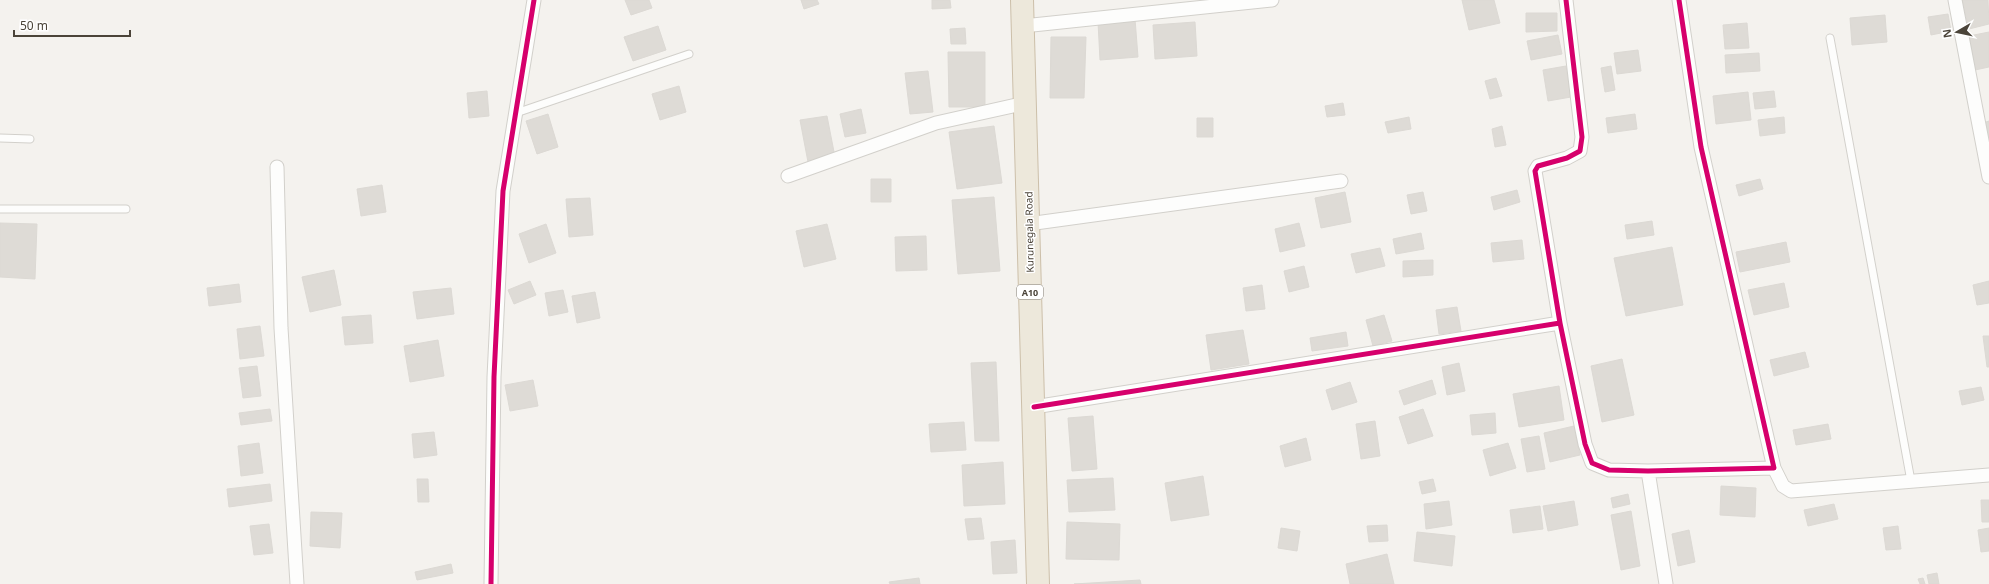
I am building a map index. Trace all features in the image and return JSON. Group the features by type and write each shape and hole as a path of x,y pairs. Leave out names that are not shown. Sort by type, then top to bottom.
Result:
{"highway":[{"name":"Kurunegala Road","path":"1022,0 1038,584"}],"street":[{"path":"491,584 494,377 503,191 534,0"},
{"path":"1023,26 1272,0"},
{"path":"1566,0 1582,137 1580,151 1567,158 1538,166 1536,171 1560,323 1585,444 1592,463 1609,470 1648,472 1774,468"},
{"path":"1679,0 1700,147 1774,468 1783,486 1791,491 1989,475"},
{"path":"1955,0 1989,177"},
{"path":"788,176 936,123 1026,103"},
{"path":"276,167 281,328 297,584"},
{"path":"1028,224 1341,181"},
{"path":"1034,407 1560,323"},
{"path":"1648,472 1666,584"}],"lane":[{"path":"1830,38 1912,481"},
{"path":"516,113 688,54"},
{"path":"0,138 30,139"},
{"path":"0,209 126,209"}],"building":[{"path":"625,0 649,0 652,8 631,15"},
{"path":"801,0 817,0 819,4 804,9"},
{"path":"932,0 950,0 951,8 932,9"},
{"path":"1462,0 1494,0 1500,23 1469,30"},
{"path":"1962,0 1988,0 1989,24 1969,29"},
{"path":"1526,13 1557,13 1557,31 1526,32"},
{"path":"1948,14 1951,31 1931,35 1928,17"},
{"path":"1885,15 1887,42 1852,45 1850,18"},
{"path":"1135,19 1138,57 1100,60 1098,22"},
{"path":"1195,22 1197,56 1155,59 1153,25"},
{"path":"1747,23 1749,48 1725,49 1723,25"},
{"path":"658,26 666,50 633,61 624,37"},
{"path":"965,28 966,44 951,44 950,29"},
{"path":"1989,32 1989,67 1975,70 1969,36"},
{"path":"1558,35 1562,54 1531,60 1527,41"},
{"path":"1051,37 1086,37 1084,98 1050,98"},
{"path":"1638,50 1641,71 1617,74 1614,53"},
{"path":"948,52 985,52 985,107 949,107"},
{"path":"1759,53 1760,71 1726,73 1725,55"},
{"path":"1566,66 1571,97 1548,101 1543,70"},
{"path":"1611,66 1615,90 1605,92 1601,68"},
{"path":"928,71 933,112 910,114 905,73"},
{"path":"1496,78 1502,96 1490,99 1485,81"},
{"path":"679,86 686,112 660,120 652,94"},
{"path":"487,91 489,116 469,118 467,93"},
{"path":"1774,91 1776,107 1755,109 1753,93"},
{"path":"1748,92 1751,120 1716,124 1713,96"},
{"path":"1343,103 1345,115 1327,117 1325,106"},
{"path":"861,109 866,133 845,137 840,114"},
{"path":"548,114 558,147 537,154 526,121"},
{"path":"1635,114 1637,129 1608,133 1606,118"},
{"path":"827,116 835,157 808,162 800,120"},
{"path":"1409,117 1411,129 1388,133 1385,122"},
{"path":"1784,117 1785,133 1760,136 1758,120"},
{"path":"1197,118 1213,118 1213,137 1197,137"},
{"path":"1989,121 1989,143 1986,122"},
{"path":"994,126 1002,183 957,189 949,132"},
{"path":"1502,126 1506,145 1495,147 1492,129"},
{"path":"871,179 891,179 891,202 871,202"},
{"path":"1760,179 1763,189 1739,196 1736,185"},
{"path":"382,185 386,212 361,216 357,189"},
{"path":"1517,190 1520,202 1494,210 1491,197"},
{"path":"1345,192 1351,222 1321,228 1315,198"},
{"path":"1423,192 1427,211 1411,214 1407,195"},
{"path":"994,197 1000,271 958,274 952,200"},
{"path":"590,198 593,235 569,237 566,199"},
{"path":"1652,221 1654,235 1627,239 1625,225"},
{"path":"0,223 37,224 35,279 0,277"},
{"path":"1299,223 1305,246 1280,252 1275,229"},
{"path":"546,224 556,253 529,263 519,234"},
{"path":"827,224 836,259 804,267 796,231"},
{"path":"1421,233 1424,249 1396,254 1393,239"},
{"path":"926,236 927,270 896,271 895,237"},
{"path":"1522,240 1524,259 1493,262 1491,243"},
{"path":"1786,242 1790,262 1740,272 1736,252"},
{"path":"1672,247 1683,305 1626,316 1614,258"},
{"path":"1380,248 1385,266 1356,273 1351,254"},
{"path":"1433,260 1433,275 1403,277 1403,261"},
{"path":"1304,266 1309,287 1289,292 1284,271"},
{"path":"334,270 341,305 310,312 302,277"},
{"path":"530,281 536,295 514,304 508,290"},
{"path":"1989,281 1989,303 1977,305 1973,285"},
{"path":"1784,283 1789,307 1754,315 1748,290"},
{"path":"239,284 241,302 209,306 207,288"},
{"path":"1262,285 1265,309 1246,311 1243,288"},
{"path":"451,288 454,314 417,319 413,292"},
{"path":"563,290 568,312 549,316 545,293"},
{"path":"595,292 600,318 577,323 572,296"},
{"path":"1457,307 1461,331 1439,334 1436,310"},
{"path":"371,315 373,343 345,345 342,317"},
{"path":"1384,315 1392,341 1373,346 1366,320"},
{"path":"260,326 264,356 240,359 237,329"},
{"path":"1243,330 1249,364 1211,370 1206,335"},
{"path":"1346,332 1348,346 1312,351 1310,338"},
{"path":"1983,336 1989,336 1989,367 1987,367"},
{"path":"438,340 444,376 410,382 404,346"},
{"path":"1805,352 1809,367 1774,376 1770,360"},
{"path":"1622,359 1634,415 1602,422 1591,366"},
{"path":"996,362 999,441 975,441 971,363"},
{"path":"1459,363 1465,391 1447,395 1442,367"},
{"path":"257,366 261,396 243,398 239,368"},
{"path":"533,380 538,406 510,411 505,385"},
{"path":"1432,380 1436,394 1404,405 1399,391"},
{"path":"1350,382 1357,402 1332,410 1326,390"},
{"path":"1559,386 1564,420 1519,427 1513,394"},
{"path":"1981,387 1984,400 1962,405 1959,391"},
{"path":"270,409 272,421 241,425 239,413"},
{"path":"1423,409 1433,436 1408,444 1399,417"},
{"path":"1495,413 1496,433 1472,435 1470,415"},
{"path":"1093,416 1097,469 1072,471 1068,418"},
{"path":"1375,421 1380,456 1361,459 1356,424"},
{"path":"964,422 966,450 931,452 929,424"},
{"path":"1828,424 1831,439 1796,445 1793,430"},
{"path":"1574,426 1580,455 1550,462 1544,433"},
{"path":"434,432 437,455 414,458 412,434"},
{"path":"1539,436 1545,469 1527,472 1521,439"},
{"path":"1306,438 1311,460 1285,467 1280,446"},
{"path":"259,443 263,473 241,476 238,446"},
{"path":"1508,443 1516,468 1490,476 1483,450"},
{"path":"1003,462 1005,504 964,506 962,465"},
{"path":"1203,476 1209,515 1171,521 1165,483"},
{"path":"1113,478 1115,510 1069,512 1067,480"},
{"path":"417,479 428,479 429,502 418,502"},
{"path":"1433,479 1436,491 1422,494 1419,482"},
{"path":"270,484 272,501 229,507 227,489"},
{"path":"1721,486 1756,488 1755,517 1720,515"},
{"path":"1628,494 1630,504 1613,508 1611,498"},
{"path":"1981,500 1989,500 1989,522 1982,522"},
{"path":"1449,501 1452,525 1426,529 1424,504"},
{"path":"1574,501 1578,525 1548,531 1543,506"},
{"path":"1834,504 1838,519 1808,526 1804,510"},
{"path":"1540,506 1543,529 1513,533 1510,510"},
{"path":"1631,511 1640,566 1621,570 1611,515"},
{"path":"311,512 342,513 340,548 310,546"},
{"path":"981,518 984,539 968,540 965,519"},
{"path":"1067,522 1120,524 1119,560 1066,559"},
{"path":"269,524 273,553 254,555 250,526"},
{"path":"1387,525 1388,541 1369,542 1367,526"},
{"path":"1898,526 1901,549 1886,550 1883,528"},
{"path":"1281,528 1300,531 1297,551 1278,548"},
{"path":"1989,528 1989,551 1981,552 1978,530"},
{"path":"1689,530 1695,562 1678,566 1672,534"},
{"path":"1417,532 1455,536 1452,566 1414,561"},
{"path":"1015,540 1017,573 993,574 991,542"},
{"path":"1387,554 1394,584 1350,584 1346,564"},
{"path":"451,564 453,573 417,580 415,572"},
{"path":"1937,573 1939,584 1929,584 1927,575"},
{"path":"919,578 920,584 890,584 889,582"},
{"path":"1923,578 1925,584 1920,584 1918,579"},
{"path":"1140,580 1141,584 1074,584"}],"cycle path":[{"path":"491,584 494,377 503,191 534,0"},
{"path":"1034,407 1560,323 1535,171 1538,166 1567,158 1580,151 1582,137 1566,0"},
{"path":"1560,323 1585,444 1592,463 1609,470 1648,471 1774,468 1701,147 1679,0"}]}
